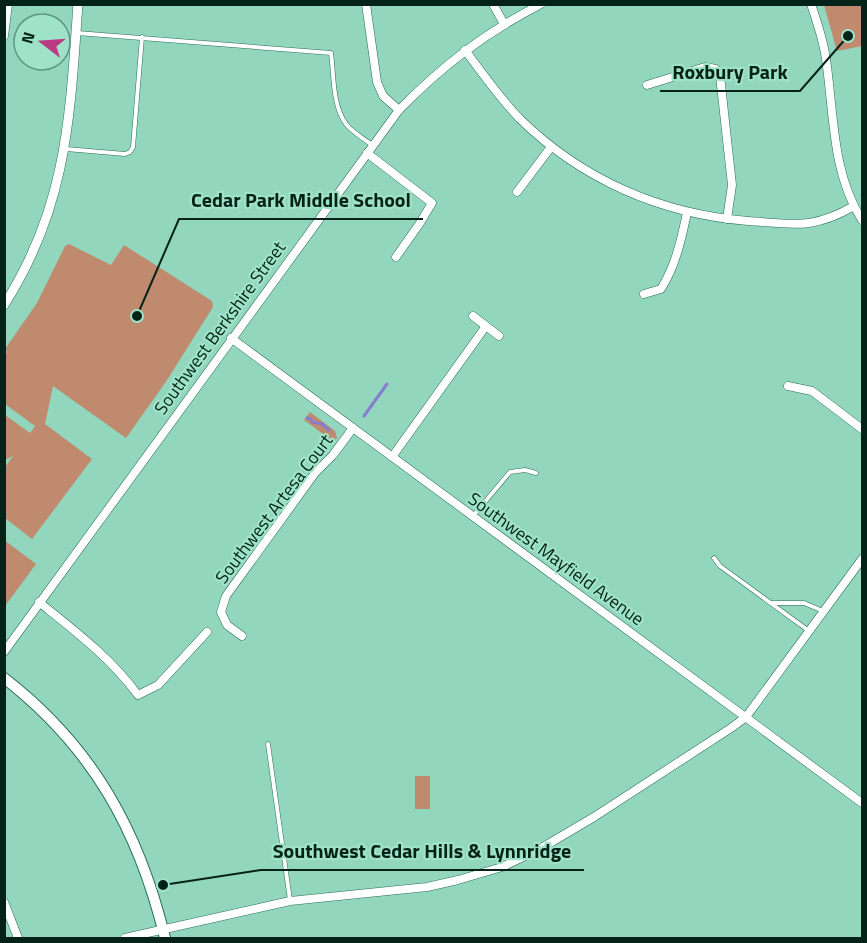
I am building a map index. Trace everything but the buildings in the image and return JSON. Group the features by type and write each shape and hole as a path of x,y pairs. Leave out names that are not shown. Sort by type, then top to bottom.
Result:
{"main road":[{"path":"4,678 41,709 76,746 110,795 134,843 164,934"}],"street":[{"path":"4,36 8,4"},
{"path":"4,304 21,278 43,229 55,191 65,149 78,4"},
{"path":"366,4 377,82 383,96 399,110"},
{"path":"494,4 504,24"},
{"name":"Southwest Berkshire Street","path":"4,652 399,110 428,80 465,50 504,24 542,4"},
{"path":"810,4 817,21 827,64 838,155 847,190 862,220"},
{"path":"465,50 518,117 551,147 616,188 648,201 687,213 727,219 811,224 836,216 854,206"},
{"path":"646,85 705,67 716,69 720,76 732,185 727,219"},
{"path":"517,192 551,147"},
{"path":"367,153 432,203 396,257"},
{"path":"644,294 661,289 670,273 678,253 687,213"},
{"path":"474,316 499,336"},
{"path":"392,458 486,326"},
{"name":"Southwest Mayfield Avenue","path":"231,338 862,803"},
{"path":"788,386 812,391 862,429"},
{"name":"Southwest Artesa Court","path":"242,636 226,625 220,612 226,596 315,473 333,455 353,429"},
{"path":"125,939 164,934 290,901 427,887 502,867 538,850 600,813 746,717 862,559"},
{"path":"39,602 91,643 124,675 138,695 158,685 207,632"},
{"path":"4,902 18,939"}],"lane":[{"path":"76,32 332,53 336,95 341,115 351,129 372,145"},
{"path":"65,149 124,154 130,152 133,147 142,37"},
{"path":"472,516 510,472 525,470 536,473"},
{"path":"714,558 720,566 809,632"},
{"path":"772,603 804,603 824,612"},
{"path":"268,744 290,901"}],"shaded area":[{"path":"824,5 862,5 862,46 837,51"},
{"path":"69,244 111,265 124,245 212,301 213,307 167,380 126,438 53,386 45,424 92,459 32,539 5,518 5,467 13,456 5,460 5,415 30,433 35,426 5,404 4,355 7,352 5,349 37,303 65,246"},
{"path":"310,412 335,431 337,438 334,442 304,420"},
{"path":"4,540 36,564 5,606 4,606"},
{"path":"415,776 430,776 430,809 415,809"}],"waterway":[{"path":"364,416 387,384"},
{"path":"307,418 312,422 322,424 329,430"}],"place":[{"name":"Roxbury Park","path":"848,36"},
{"name":"Cedar Park Middle School","path":"137,316"},
{"name":"Southwest Cedar Hills & Lynnridge","path":"163,885"}]}
